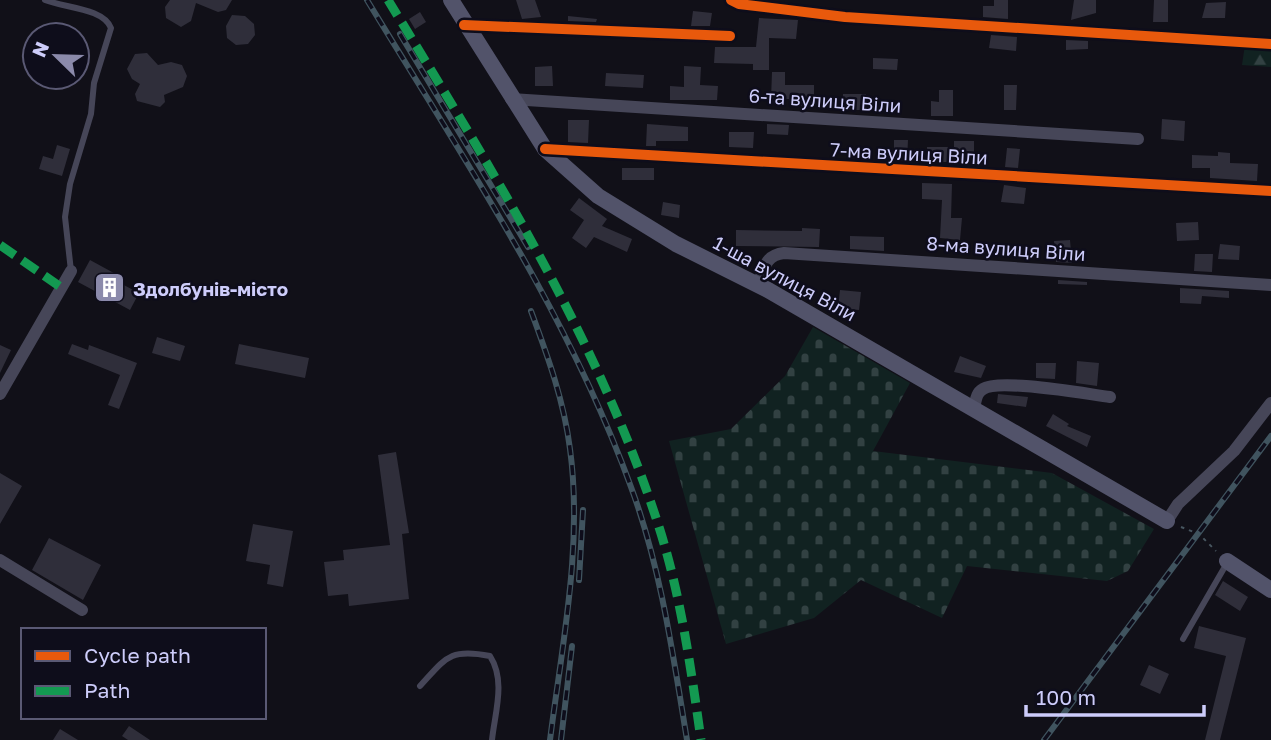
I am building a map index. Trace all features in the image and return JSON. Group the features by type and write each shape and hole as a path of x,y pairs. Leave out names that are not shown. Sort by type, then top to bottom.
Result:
{"main road":[{"name":"1-ша вулиця Віли","path":"451,0 464,25 545,149 568,173 623,214 758,285 1167,521"},
{"path":"1227,561 1271,590"}],"street":[{"path":"731,0 739,4 845,17 1271,44"},
{"path":"464,25 730,36"},
{"name":"6-та вулиця Віли","path":"511,99 1138,139"},
{"name":"7-ма вулиця Віли","path":"545,149 1271,191"},
{"name":"8-ма вулиця Віли","path":"758,285 766,262 771,256 784,253 1271,285"},
{"path":"0,394 71,271"},
{"path":"974,408 977,395 983,389 1001,384 1110,397"},
{"path":"1167,521 1178,504 1234,451 1271,403"},
{"path":"0,561 82,610"}],"lane":[{"path":"45,0 96,14 108,21 111,28 94,83 88,128 70,184 65,217 71,271"},
{"path":"1183,639 1227,561"},
{"path":"420,686 449,656 470,652 489,656 497,668 499,681 492,740"}],"path":[{"path":"1167,521 1199,534 1227,561"}],"green space":[{"path":"1245,45 1271,46 1271,67 1242,65"},
{"path":"813,327 910,383 873,451 1052,473 1154,529 1128,571 1107,581 967,566 942,618 861,580 814,618 726,644 669,441 731,429 785,376"}],"building":[{"path":"170,0 232,0 226,10 218,12 196,3 191,21 181,27 166,18 165,7"},
{"path":"516,0 535,0 541,17 522,19"},
{"path":"994,0 1008,0 1008,19 983,17 983,6 994,6"},
{"path":"1074,0 1096,0 1096,13 1071,20"},
{"path":"1154,0 1168,0 1168,22 1153,22"},
{"path":"1226,2 1225,18 1202,18 1206,3"},
{"path":"693,11 712,13 710,26 691,26"},
{"path":"420,12 426,22 415,29 409,19"},
{"path":"232,15 245,16 254,24 255,35 248,44 236,45 227,38 226,26"},
{"path":"568,16 597,19 596,22 568,21"},
{"path":"759,18 798,20 796,39 769,38 769,70 753,70 753,64 714,63 715,47 756,47"},
{"path":"991,35 1017,37 1016,51 989,48"},
{"path":"1066,40 1088,41 1088,49 1066,50"},
{"path":"147,53 158,65 171,62 182,65 187,76 183,87 164,95 165,102 160,107 137,101 135,94 140,84 132,79 127,69 135,54"},
{"path":"873,58 898,59 897,70 873,69"},
{"path":"552,66 553,86 535,86 535,67"},
{"path":"684,66 701,67 700,85 718,86 717,100 670,100 670,86 684,87"},
{"path":"772,72 785,72 785,85 814,85 814,106 789,106 789,99 771,99"},
{"path":"606,73 644,75 643,88 605,86"},
{"path":"1004,85 1017,85 1016,110 1004,110"},
{"path":"939,90 953,90 953,116 931,116 931,101 939,102"},
{"path":"843,94 866,94 866,110 843,110"},
{"path":"1162,119 1185,121 1184,141 1161,139"},
{"path":"568,120 589,120 588,143 568,142"},
{"path":"647,124 688,127 688,141 656,141 656,146 646,146"},
{"path":"767,124 789,125 788,135 767,134"},
{"path":"729,132 754,132 753,148 729,147"},
{"path":"894,140 908,140 907,161 894,160"},
{"path":"954,141 974,141 974,162 927,162 927,147 954,147"},
{"path":"57,145 70,149 62,176 39,169 43,156 53,159"},
{"path":"1007,148 1020,149 1018,168 1005,167"},
{"path":"1218,152 1230,153 1230,163 1258,164 1257,181 1210,178 1210,168 1192,168 1192,155 1218,156"},
{"path":"622,168 654,168 654,180 622,180"},
{"path":"922,183 952,184 951,218 962,218 960,240 940,238 942,200 922,199"},
{"path":"1004,185 1026,188 1024,204 1001,202"},
{"path":"579,198 607,219 602,226 632,239 627,252 594,237 586,248 572,238 584,220 570,210"},
{"path":"663,202 680,205 679,218 661,215"},
{"path":"1198,222 1199,240 1177,241 1176,223"},
{"path":"802,228 820,229 819,247 736,246 736,230 802,231"},
{"path":"850,236 884,237 884,251 850,249"},
{"path":"1070,240 1072,263 1056,262 1054,241"},
{"path":"1220,244 1240,246 1239,260 1218,259"},
{"path":"1195,254 1213,254 1212,272 1194,271"},
{"name":"Здолбунів-місто","path":"90,260 123,278 120,283 139,293 130,310 78,282"},
{"path":"1058,280 1087,282 1087,285 1058,284"},
{"path":"1180,288 1229,291 1229,298 1202,296 1201,304 1180,303"},
{"path":"840,290 861,292 859,310 838,308"},
{"path":"157,337 185,346 180,361 152,353"},
{"path":"72,344 88,350 89,345 137,363 119,409 108,405 120,375 68,354"},
{"path":"239,344 309,358 305,378 235,364"},
{"path":"0,345 11,350 0,373"},
{"path":"960,356 986,366 981,378 954,372"},
{"path":"1077,361 1099,363 1097,386 1076,383"},
{"path":"1036,363 1056,363 1055,379 1036,378"},
{"path":"998,394 1028,397 1026,407 997,403"},
{"path":"1053,414 1069,424 1067,426 1091,436 1087,447 1046,426"},
{"path":"396,452 409,533 402,534 409,599 349,606 348,594 328,596 324,562 344,560 343,550 390,545 378,455"},
{"path":"0,473 22,486 0,524"},
{"path":"253,524 293,531 283,587 267,584 270,565 246,561"},
{"path":"49,538 101,565 83,600 32,570"},
{"path":"1223,581 1248,597 1240,611 1215,595"},
{"path":"1199,626 1246,638 1220,740 1205,740 1226,656 1194,648"},
{"path":"1149,665 1169,674 1160,694 1140,685"},
{"path":"129,726 150,740 128,740 122,736"},
{"path":"60,729 78,740 53,740"}],"railway":[{"path":"367,0 476,178 545,298 606,423 631,487 650,549 665,612 687,740"},
{"path":"400,34 528,247"},
{"path":"531,311 560,396 570,449 573,485 573,558 550,740"},
{"path":"1044,740 1271,436"},
{"path":"579,580 583,510"},
{"path":"561,740 572,646"}],"marked path":[{"path":"388,0 503,191 574,321 634,457 667,553 684,633 701,740"},
{"path":"0,245 62,288"}],"cycle path":[{"path":"731,0 739,4 845,17 1271,44"},
{"path":"464,25 730,36"},
{"path":"545,149 1271,191"}],"place":[{"name":"Здолбунів-місто","path":"110,288"}]}
